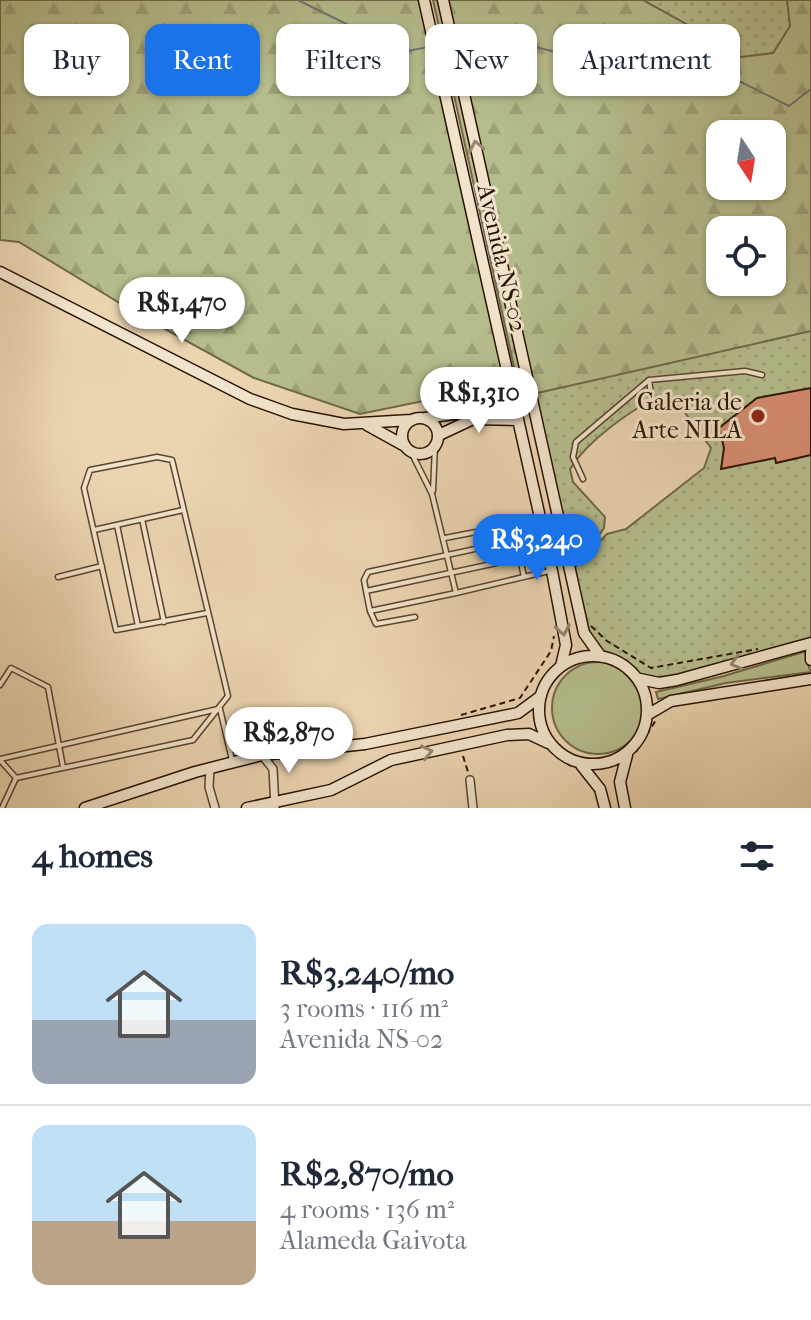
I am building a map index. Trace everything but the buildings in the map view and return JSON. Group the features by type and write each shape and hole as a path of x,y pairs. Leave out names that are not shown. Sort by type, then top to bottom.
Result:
{"street":[{"name":"Avenida NS-02","path":"424,0 552,571 566,645 561,666"},
{"name":"Avenida NS-02","path":"443,0 584,633 599,654"},
{"path":"0,272 250,399 321,421 367,425 482,410 512,391"},
{"path":"424,418 433,422 437,440"},
{"path":"367,425 420,454 473,419 518,420"},
{"path":"408,448 403,432 411,420"},
{"path":"85,808 210,768 262,755 365,744 518,713 541,696 561,666 575,657 599,654 640,679 659,683 811,643"},
{"path":"811,652 811,660"},
{"path":"640,679 653,715"},
{"path":"625,808 620,782 629,758 653,715 671,701 811,679"},
{"path":"541,696 539,719 548,746"},
{"path":"247,808 276,805 331,790 391,760 520,733 548,746 594,778 605,808"},
{"path":"262,755 273,769 276,805"},
{"path":"580,768 629,758"},
{"path":"210,768 209,787 215,808"},
{"path":"470,780 473,808"}],"lane":[{"path":"583,479 573,457 576,442 649,380 745,371 762,375"},
{"path":"649,380 653,407"},
{"path":"432,494 437,440"},
{"path":"408,448 432,494 456,593"},
{"path":"16,778 193,740 228,696 172,460 164,457 90,470 84,488 116,630 207,613"},
{"path":"94,530 183,510"},
{"path":"142,519 164,622"},
{"path":"117,525 138,626"},
{"path":"445,538 507,526 513,529 517,540 524,577"},
{"path":"415,617 376,624 364,580 368,572 517,540"},
{"path":"366,591 520,558"},
{"path":"58,577 102,566"},
{"path":"370,611 552,571"},
{"path":"0,685 11,668 48,687 63,767"},
{"path":"16,778 0,760 58,744 220,709"},
{"path":"220,709 232,763"},
{"path":"2,808 16,778"}],"path":[{"path":"589,617 596,632 651,668 660,669 757,647 760,657"},
{"path":"456,726 453,716 520,698 551,651 554,632"},
{"path":"629,758 653,715"},
{"path":"460,745 470,780"},
{"path":"548,746 580,768"}],"green space":[{"path":"0,0 424,0 429,24 425,24 425,96 446,96 511,383 360,414 254,378 141,316 19,242 0,240"},
{"path":"433,0 811,0 811,337 522,403 454,96 537,96 537,24 438,24"},
{"path":"643,0 787,0 790,26 773,53 741,57 740,24 686,24"},
{"path":"811,331 811,641 659,682 641,677 591,643 573,579 575,567 607,534 626,529 704,468 711,448 680,406 657,396 621,419 587,447 570,469 573,482 605,517 604,528 594,542 577,544 564,534 533,394"},
{"path":"810,650 807,662 811,672 726,683 658,699 656,692 724,676"},
{"path":"598,662 615,666 630,676 640,691 644,708 640,725 630,740 615,750 598,754 581,750 566,740 556,725 552,708 556,691 566,676 581,666"}],"waterway":[{"path":"298,0 403,52 425,48"},
{"path":"537,47 642,73 741,82 789,106 811,89"}],"place":[{"name":"Galeria de Arte NILA","path":"758,416"}]}
